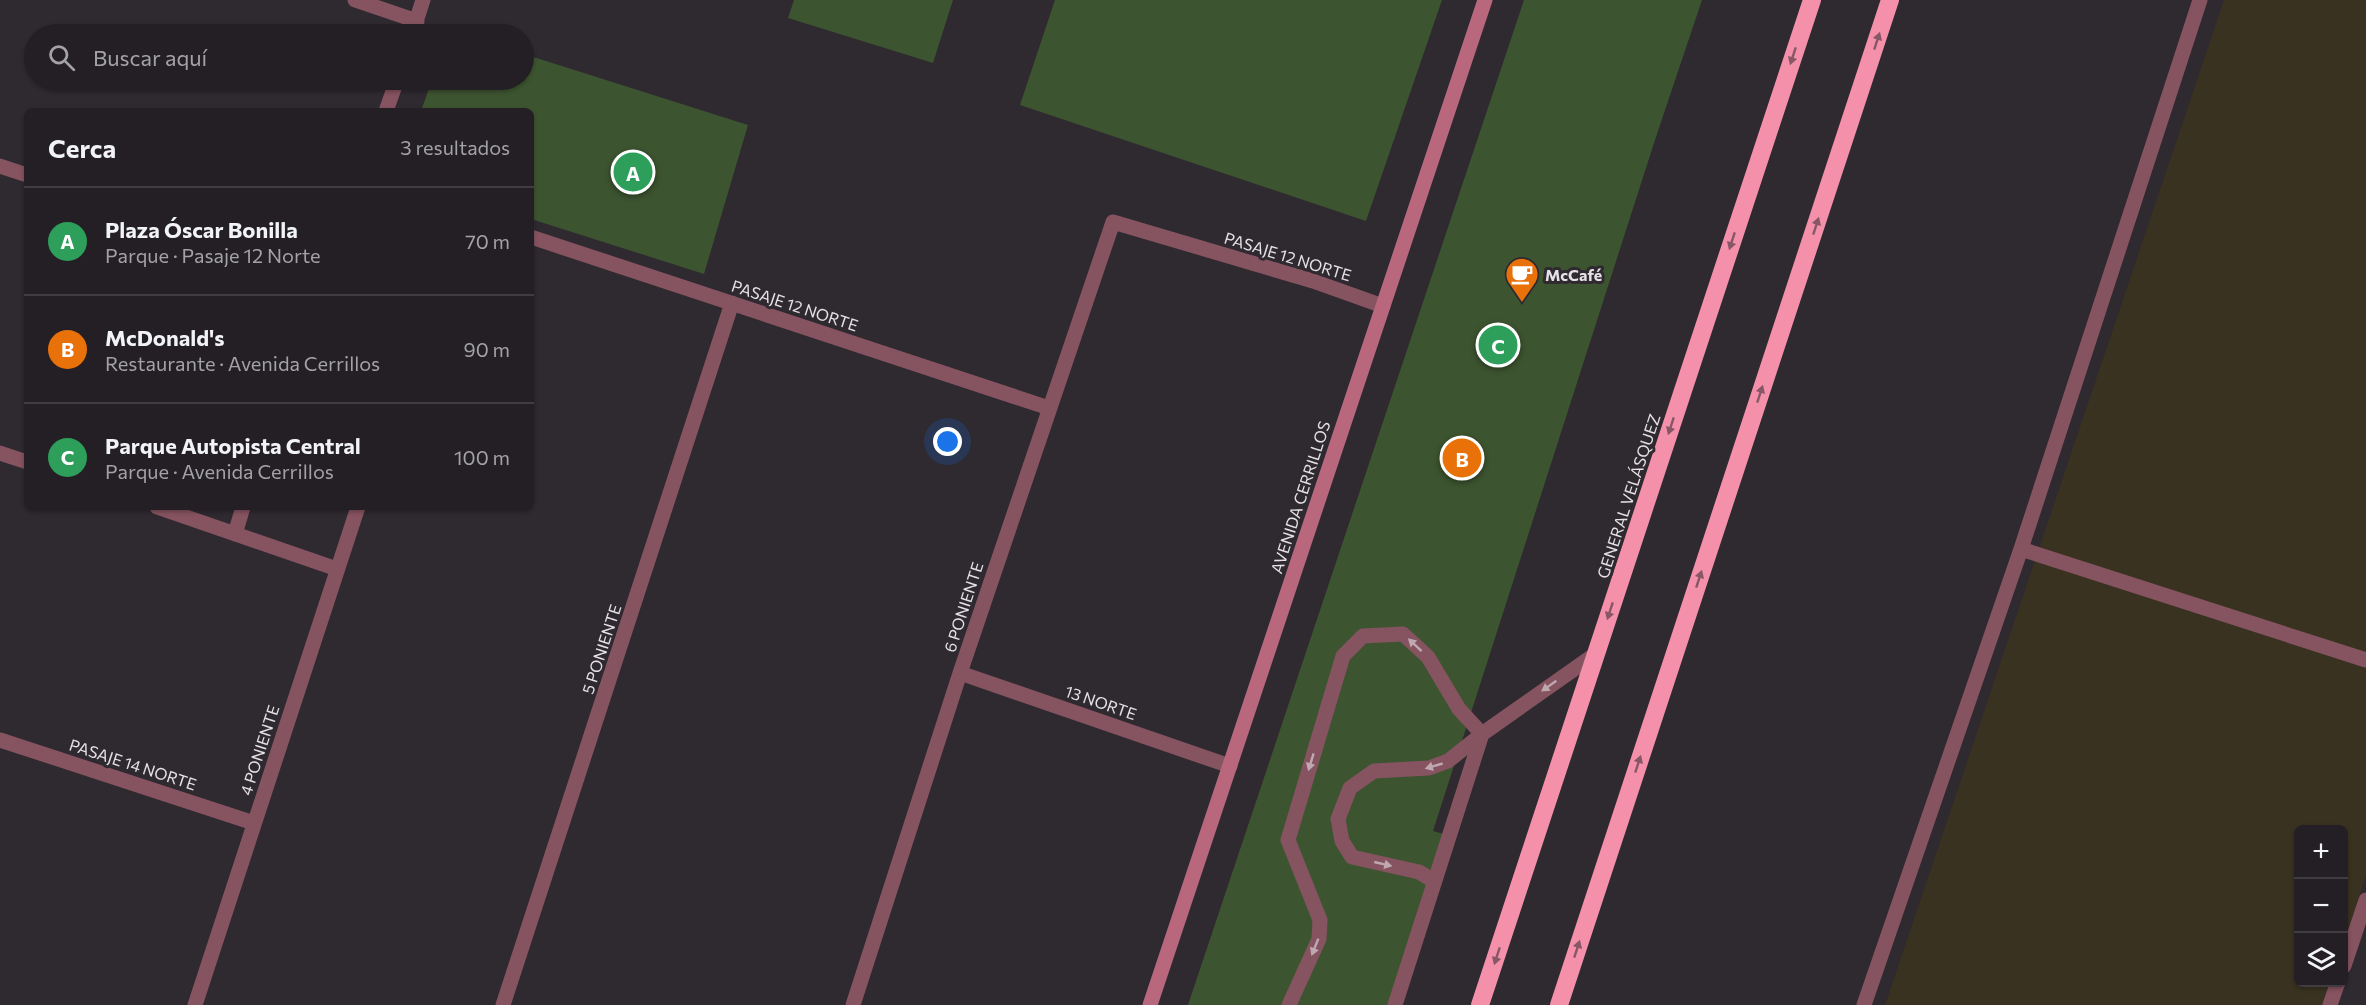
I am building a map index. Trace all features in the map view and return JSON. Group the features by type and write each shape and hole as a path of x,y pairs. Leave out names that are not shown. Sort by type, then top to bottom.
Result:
{"highway":[{"name":"GENERAL VELÁSQUEZ","path":"1480,1005 1812,0"},
{"path":"1559,1005 1890,0"}],"main road":[{"name":"AVENIDA CERRILLOS","path":"1150,1005 1485,0"}],"street":[{"path":"355,0 406,24"},
{"path":"415,24 423,0"},
{"path":"1864,1005 2021,549 2200,0"},
{"path":"387,108 393,90"},
{"path":"0,166 24,175"},
{"name":"PASAJE 12 NORTE","path":"1113,222 1313,281 1383,306"},
{"name":"6 PONIENTE","path":"853,1005 960,673 1113,222"},
{"name":"PASAJE 12 NORTE","path":"534,238 1048,408"},
{"name":"5 PONIENTE","path":"503,1005 732,303"},
{"path":"0,453 24,461"},
{"path":"166,510 337,569"},
{"path":"235,534 242,510"},
{"name":"4 PONIENTE","path":"195,1005 357,510"},
{"path":"2021,549 2366,660"},
{"path":"1290,1005 1319,939 1320,920 1288,840 1343,656 1363,636 1403,634 1428,657 1459,709 1482,734"},
{"path":"1434,881 1419,872 1352,856 1341,841 1338,819 1350,788 1374,771 1429,768 1448,761 1482,734 1597,653"},
{"name":"13 NORTE","path":"960,673 1230,766"},
{"path":"1395,1005 1482,734"},
{"name":"PASAJE 14 NORTE","path":"0,740 254,823"},
{"path":"2348,952 2366,900"},
{"path":"2330,1005 2336,987"}],"shaded area":[{"path":"2224,0 2366,0 2366,875 2348,932 2348,825 2294,825 2294,987 2331,987 2324,1005 1885,1005"}],"green space":[{"path":"794,0 953,0 933,63 788,18"},
{"path":"1055,0 1442,0 1366,221 1020,105"},
{"path":"1524,0 1702,0 1433,831 1454,837 1401,1005 1188,1005"},
{"path":"534,57 748,125 704,274 534,220 534,108 422,108 428,90 534,90"}],"place":[{"name":"Plaza Óscar Bonilla","path":"633,172"},
{"name":"McCafé","path":"1522,303"},
{"name":"Parque Autopista Central","path":"1498,345"},
{"name":"McDonald's","path":"1462,458"}]}
